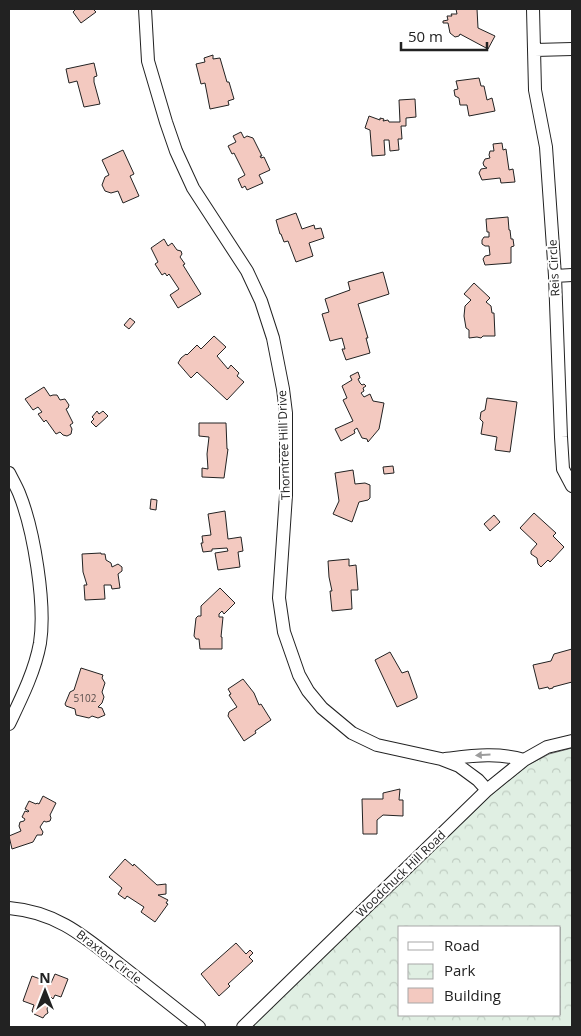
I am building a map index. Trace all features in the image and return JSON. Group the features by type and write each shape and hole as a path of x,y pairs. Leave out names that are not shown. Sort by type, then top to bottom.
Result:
{"street":[{"name":"Thorntree Hill Drive","path":"145,9 148,61 176,151 193,188 246,271 261,301 273,338 286,412 286,495 279,598 284,632 299,675 308,692 322,708 352,733 377,745 441,759 459,766 486,790"},
{"name":"Reis Circle","path":"534,9 535,90 546,147 555,276 561,437 564,470 572,486"},
{"path":"535,50 572,49"},
{"path":"555,276 572,275"},
{"path":"9,472 19,494 31,537 40,588 41,626 40,644 28,683 9,724"},
{"name":"Woodchuck Hill Road","path":"243,1027 486,790 524,760 547,747 572,742"},
{"name":"Thorntree Hill Drive","path":"441,759 509,755 524,760"},
{"name":"Braxton Circle","path":"9,908 22,909 49,917 75,929 199,1027"}],"green space":[{"path":"572,748 572,1027 251,1027 491,795 528,765 549,754"}],"building":[{"path":"76,9 93,9 96,12 81,23 73,12"},
{"path":"456,9 477,9 478,28 495,36 488,49 460,34 455,37 450,33 448,23 443,23 443,21 448,20 447,16 452,16 451,14 457,14"},
{"path":"213,55 213,59 220,58 234,99 228,101 229,105 210,109 205,83 201,84 196,64 205,62 204,58"},
{"path":"94,63 97,76 94,77 94,82 100,104 84,107 77,81 69,83 66,69"},
{"path":"479,78 481,86 484,86 487,100 492,98 495,111 469,116 467,105 460,105 459,98 455,96 454,90 458,89 456,81"},
{"path":"415,99 416,117 406,118 406,126 401,126 402,139 398,139 399,150 390,151 389,140 384,140 385,155 372,156 370,130 365,128 369,116 380,120 380,118 384,119 383,121 400,122 399,100"},
{"path":"241,132 244,138 247,136 253,138 262,156 260,156 261,158 264,157 270,170 259,175 263,183 247,190 245,186 242,188 238,179 245,175 234,153 232,154 228,146 236,142 233,136"},
{"path":"502,143 503,150 506,149 509,170 513,169 515,182 501,183 500,178 482,180 479,173 481,169 487,168 483,163 485,159 490,158 490,151 494,151 493,144"},
{"path":"123,150 134,174 130,176 139,196 123,203 118,191 111,193 105,191 102,185 105,177 109,175 102,160"},
{"path":"296,213 302,229 314,225 315,229 321,228 324,238 309,243 313,256 296,262 288,241 284,242 280,234 276,220"},
{"path":"508,217 509,230 514,246 511,247 511,263 485,265 483,259 485,256 490,255 489,246 482,244 484,237 489,237 486,219"},
{"path":"164,239 168,246 172,243 177,250 181,251 180,257 185,264 183,265 201,294 178,308 170,295 179,289 169,274 167,276 165,273 162,275 155,264 158,262 151,248"},
{"path":"383,272 389,294 358,304 368,338 366,338 370,353 346,360 342,349 345,349 342,338 330,341 322,314 329,312 325,299 350,290 348,282"},
{"path":"474,283 490,298 486,302 491,306 492,313 494,313 495,336 469,338 469,330 466,328 464,316 465,306 471,300 464,294"},
{"path":"130,318 135,322 129,329 124,325"},
{"path":"214,336 226,347 217,356 228,369 231,365 239,373 237,376 244,382 227,400 197,372 191,378 178,363 181,358 197,345 201,349"},
{"path":"358,372 360,383 366,386 361,393 364,397 370,394 373,401 384,403 379,429 368,442 367,439 362,438 357,428 354,430 355,433 341,441 335,429 353,421 343,400 347,398 342,386 352,380 350,376"},
{"path":"44,387 50,396 57,395 60,400 65,399 69,405 66,409 73,423 70,425 72,429 71,434 67,436 60,432 56,434 46,420 44,422 38,414 42,412 38,407 33,410 25,399"},
{"path":"487,398 517,402 510,452 495,450 497,437 481,434 483,422 480,419 481,412 485,410"},
{"path":"97,411 99,414 103,411 108,416 96,427 91,422 94,419 92,417"},
{"path":"199,423 226,423 228,449 224,478 202,477 202,468 208,469 209,437 199,436"},
{"path":"393,466 394,473 384,474 383,467"},
{"path":"353,470 355,484 365,483 370,485 370,498 359,502 352,522 333,514 339,501 335,473"},
{"path":"151,499 157,500 156,510 150,509"},
{"path":"225,511 228,539 241,537 243,551 238,552 240,567 218,570 215,553 228,551 227,548 203,552 201,543 203,543 202,536 211,535 208,514"},
{"path":"534,513 556,533 553,536 564,547 550,562 548,560 541,567 538,564 537,558 531,554 531,551 537,544 520,528"},
{"path":"494,515 500,522 490,531 484,524"},
{"path":"82,554 105,554 106,560 111,563 112,567 118,564 122,567 122,571 118,574 120,588 112,589 111,585 104,585 105,599 85,600 84,585 87,585 83,572"},
{"path":"349,559 349,566 356,565 358,590 351,590 352,609 332,611 330,591 332,591 328,561"},
{"path":"220,588 235,603 224,614 222,611 219,614 219,617 223,617 222,649 200,649 199,639 196,639 194,636 196,618 201,616 201,606"},
{"path":"572,649 572,682 549,689 548,687 539,689 533,665 551,661 554,654"},
{"path":"390,652 402,673 408,671 417,696 417,698 397,707 375,660"},
{"path":"81,668 103,675 102,678 105,683 102,692 104,697 98,707 102,708 105,715 98,718 76,715 75,709 65,704 70,692 74,690"},
{"path":"243,679 271,720 244,741 228,716 229,712 237,707 229,695 231,694 228,689"},
{"path":"400,789 399,800 403,800 403,816 383,815 377,820 377,834 363,834 362,799 383,799 383,793"},
{"path":"43,796 56,803 50,815 50,821 44,821 40,827 43,832 42,835 37,835 33,842 12,849 9,836 21,831 20,822 25,819 22,817 25,811 29,811 25,809 29,801 39,804"},
{"path":"125,859 133,866 134,864 157,885 166,884 166,894 158,895 168,900 166,903 168,904 155,922 141,912 144,907 127,896 125,899 118,894 122,888 109,877"},
{"path":"236,943 246,954 250,950 253,953 249,957 253,961 228,984 230,986 219,996 201,974"},
{"path":"55,974 68,979 61,997 55,995 53,999 51,997 47,1009 48,1013 43,1018 34,1014 32,1011 34,1005 23,1001 32,976 51,983"}]}
